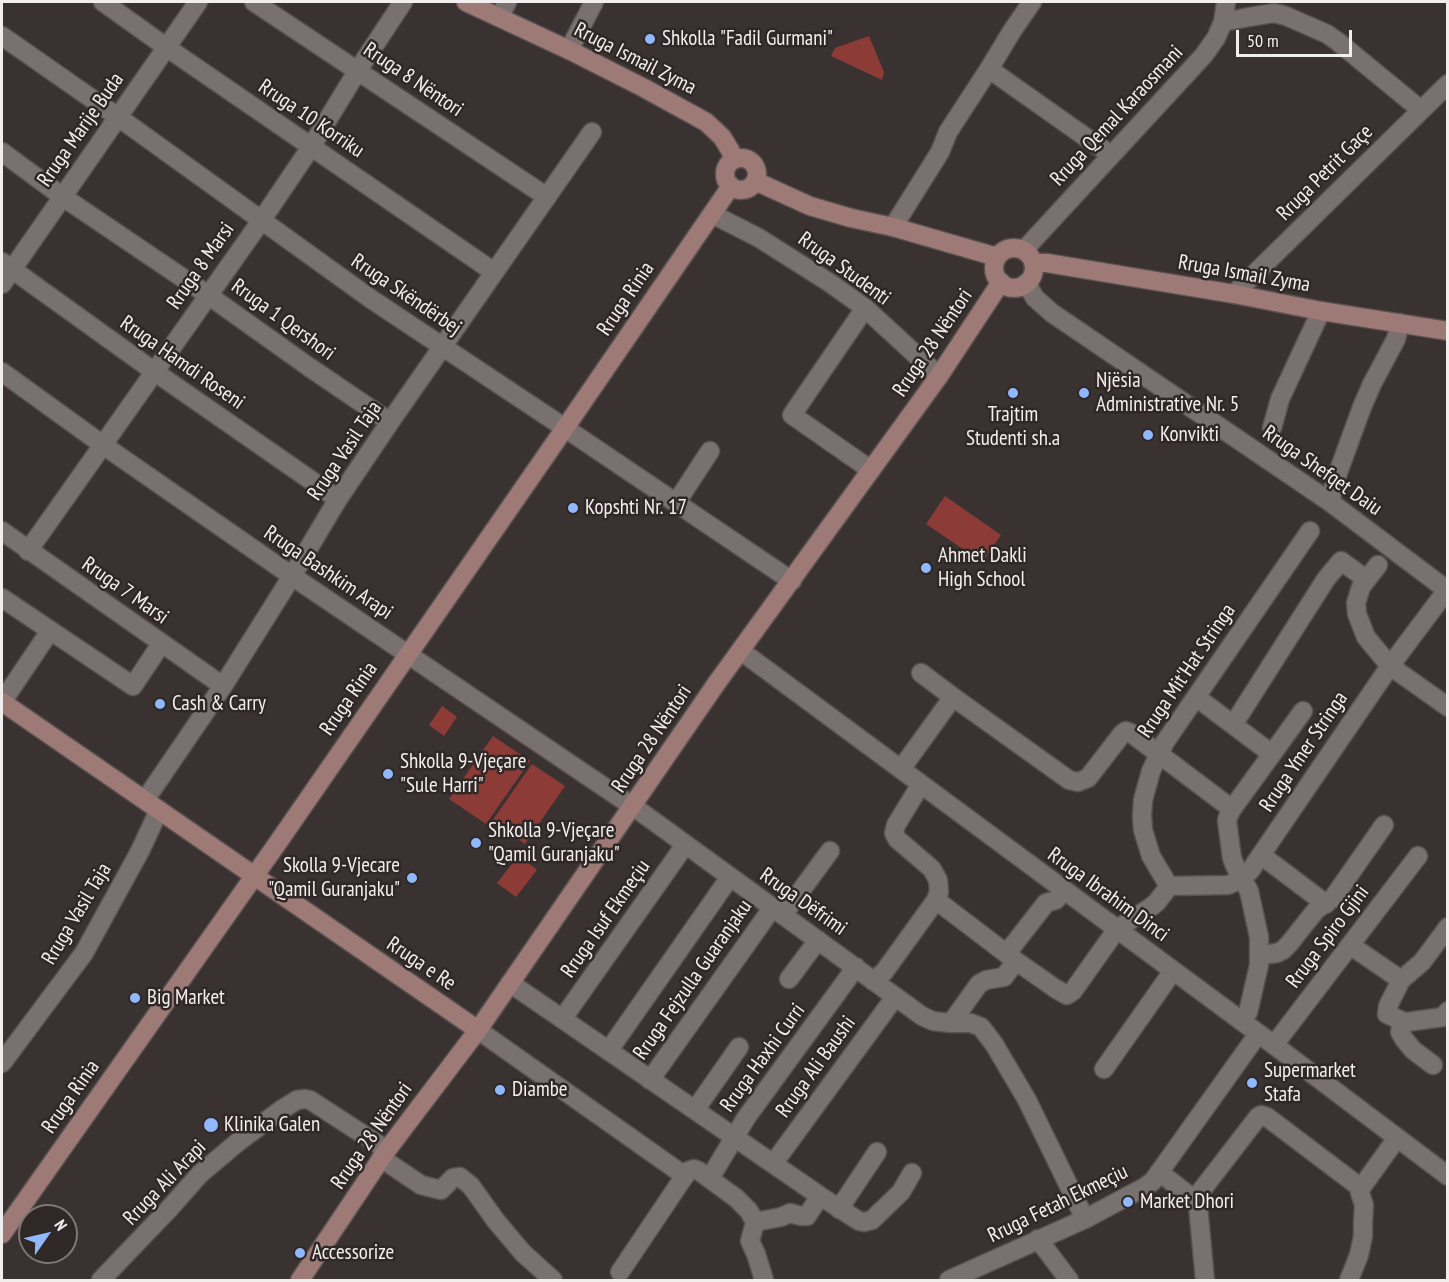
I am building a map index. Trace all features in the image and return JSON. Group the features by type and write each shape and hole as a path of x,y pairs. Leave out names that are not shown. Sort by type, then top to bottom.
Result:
{"main road":[{"name":"Rruga Ismail Zyma","path":"466,2 503,9 569,50 706,122 722,137 734,160"},
{"path":"742,159 751,162 756,170 755,181 744,189 738,189 726,180 725,173 734,160 742,159"},
{"path":"755,181 810,206 893,227 997,258"},
{"name":"Rruga Rinia","path":"2,1234 566,428 731,186"},
{"path":"1012,248 1028,257 1033,274 1026,284 1006,286 996,277 994,264 1001,253 1012,248"},
{"name":"Rruga Ismail Zyma","path":"1028,257 1047,263 1448,331"},
{"name":"Rruga 28 Nëntori","path":"300,1281 384,1154 478,1030 741,651 939,376 1001,282"},
{"name":"Rruga e Re","path":"2,702 478,1030"}],"street":[{"name":"Rruga 10 Korriku","path":"103,2 494,272"},
{"name":"Rruga Marije Buda","path":"5,272 63,197 198,2"},
{"name":"Rruga 8 Nëntori","path":"254,2 547,196"},
{"name":"Rruga 8 Marsi","path":"28,551 261,221 403,2"},
{"path":"569,50 594,2"},
{"path":"893,227 940,152 948,132 1032,2"},
{"name":"Rruga Qemal Karaosmani","path":"1028,257 1111,155 1204,55 1216,38 1223,22 1226,2"},
{"path":"1223,22 1274,13 1327,34 1421,110"},
{"name":"Rruga Skëndërbej","path":"2,36 371,299 792,581"},
{"path":"989,69 1111,155"},
{"name":"Rruga Petrit Gaçe","path":"1234,294 1448,84"},
{"name":"Rruga Vasil Taja","path":"2,1063 84,953 140,851 152,805 338,500 592,132"},
{"name":"Rruga 1 Qershori","path":"2,152 63,197 390,422"},
{"name":"Rruga Studenti","path":"712,214 759,237 866,308 939,376"},
{"name":"Rruga Hamdi Roseni","path":"5,272 155,372 338,500"},
{"name":"Rruga Shefqet Daiu","path":"1026,284 1035,298 1053,313 1330,502 1448,590"},
{"path":"866,308 792,415 871,470"},
{"path":"1272,428 1280,399 1321,311"},
{"path":"1330,502 1335,481 1362,407 1396,339 1400,323"},
{"name":"Rruga Bashkim Arapi","path":"2,372 292,576 632,807"},
{"path":"676,503 710,451"},
{"name":"Rruga 7 Marsi","path":"2,531 224,686"},
{"name":"Rruga Mit'Hat Stringa","path":"1168,886 1151,856 1143,830 1143,800 1151,771 1165,742 1310,531"},
{"path":"1233,725 1326,579 1341,561 1366,579"},
{"path":"1378,565 1366,579 1358,593 1356,603 1357,614 1366,637 1390,666 1448,707"},
{"name":"Rruga Ymer Stringa","path":"1242,878 1250,871 1390,666 1448,590"},
{"path":"2,598 133,686 161,644"},
{"path":"2,702 50,631"},
{"name":"Rruga Ibrahim Dinci","path":"741,651 1448,1176"},
{"path":"921,674 1073,782 1088,778 1124,732 1131,733 1232,809"},
{"path":"901,769 953,697"},
{"path":"1196,697 1272,754"},
{"path":"1241,1021 1248,1012 1259,965 1259,936 1251,898 1232,858 1227,828 1228,817 1303,711"},
{"path":"873,981 884,972 936,900 939,892 938,880 932,869 897,839 894,833 896,825 921,784"},
{"name":"Rruga Dëfrimi","path":"632,807 928,1020 939,1023 977,1024 985,1031 1037,1121 1085,1219"},
{"path":"1260,953 1277,953 1283,950 1316,910 1333,898 1384,825"},
{"name":"Rruga Isuf Ekmeçiu","path":"563,1018 685,845"},
{"name":"Rruga Fejzulla Guaranjaku","path":"650,1080 778,911 830,851"},
{"path":"1261,855 1326,904"},
{"name":"Rruga Spiro Gjini","path":"1274,1045 1418,856"},
{"path":"609,1050 730,877"},
{"path":"936,900 1056,989 1070,994 1117,929 1157,902 1168,886 1228,885 1242,878"},
{"path":"951,1023 979,984 986,980 1004,977 1012,957 1046,903 1056,900 1064,890"},
{"path":"1433,1065 1413,1050 1404,1039 1388,1006 1401,981 1422,962 1448,927"},
{"path":"789,980 818,940"},
{"path":"1350,945 1401,981"},
{"name":"Rruga Haxhi Curri","path":"710,1178 753,1109 856,967"},
{"path":"1104,1069 1173,971"},
{"path":"510,983 859,1221 872,1220 901,1192 912,1173"},
{"name":"Rruga Ali Baushi","path":"773,1164 895,997"},
{"path":"1394,1017 1407,1022 1446,1015"},
{"name":"Rruga e Re","path":"478,1030 684,1176"},
{"name":"Rruga Fetah Ekmeçiu","path":"949,1281 1085,1219 1153,1181 1258,1034"},
{"path":"695,1110 739,1047"},
{"name":"Rruga Ali Arapi","path":"101,1281 200,1174 281,1110 297,1100 305,1099 310,1100 384,1154 421,1185 441,1190 453,1178 460,1177 471,1185 496,1221 523,1253 553,1281"},
{"path":"1159,1172 1194,1197 1261,1115 1361,1188"},
{"path":"1349,1281 1359,1255 1363,1236 1364,1205 1360,1193 1361,1188 1397,1138"},
{"path":"839,1209 877,1152"},
{"path":"620,1272 684,1176 688,1171 694,1169 710,1178 744,1204 753,1217 750,1241 764,1281"},
{"path":"1197,1195 1205,1281"},
{"path":"754,1222 790,1213 807,1216 820,1196"},
{"path":"1038,1239 1069,1281"}],"shaded area":[{"path":"869,36 884,72 882,80 831,56 835,48"},
{"path":"945,496 1001,535 982,562 926,524"},
{"path":"442,706 457,717 444,736 429,725"},
{"path":"493,736 530,761 486,824 449,799"},
{"path":"532,764 565,786 525,844 492,821"},
{"path":"519,855 537,870 516,897 497,883"}],"place":[{"name":"Shkolla \"Fadil Gurmani\"","path":"650,39"},
{"name":"Trajtim Studenti sh.a","path":"1013,393"},
{"name":"Njësia Administrative Nr. 5","path":"1084,393"},
{"name":"Konvikti","path":"1148,435"},
{"name":"Kopshti Nr. 17","path":"573,508"},
{"name":"Ahmet Dakli High School","path":"926,568"},
{"name":"Cash & Carry","path":"160,704"},
{"name":"Shkolla 9-Vjeçare \"Sule Harri\"","path":"388,774"},
{"name":"Shkolla 9-Vjeçare \"Qamil Guranjaku\"","path":"476,843"},
{"name":"Skolla 9-Vjecare \"Qamil Guranjaku\"","path":"412,878"},
{"name":"Big Market","path":"135,998"},
{"name":"Supermarket Stafa","path":"1252,1083"},
{"name":"Diambe","path":"500,1090"},
{"name":"Klinika Galen","path":"211,1125"},
{"name":"Market Dhori","path":"1128,1202"},
{"name":"Accessorize","path":"300,1253"}]}
